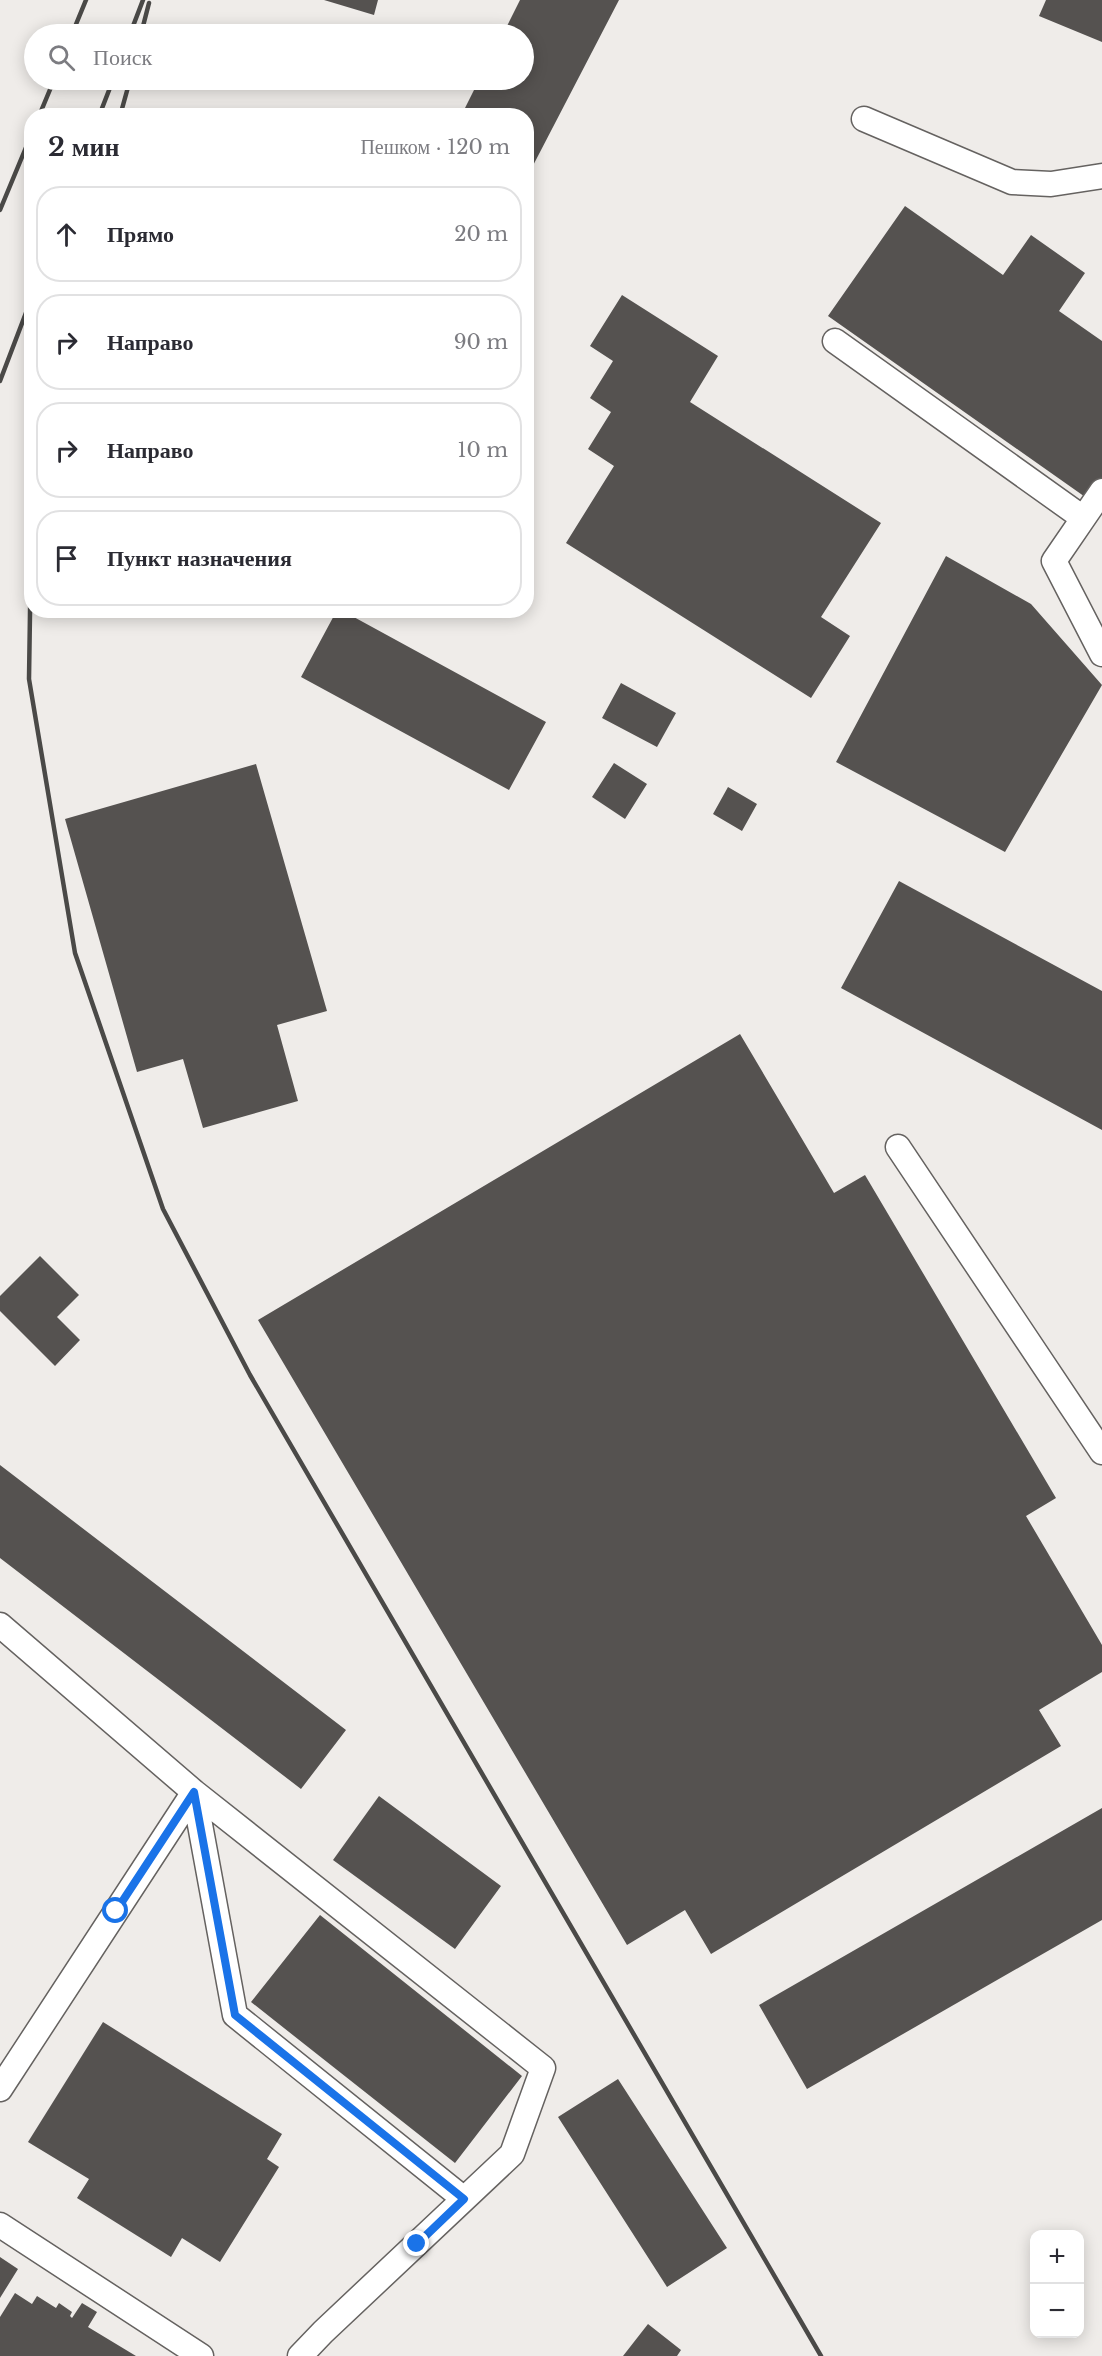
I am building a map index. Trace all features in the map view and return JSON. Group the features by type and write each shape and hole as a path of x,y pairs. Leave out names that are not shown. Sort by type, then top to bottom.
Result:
{"lane":[{"path":"864,119 1012,182 1051,184 1102,176"},
{"path":"835,341 1083,518"},
{"path":"1102,491 1054,561 1102,654"},
{"path":"898,1147 1102,1452"},
{"path":"0,1625 194,1792 543,2068 512,2154 300,2356"},
{"path":"0,2089 194,1792"},
{"path":"194,1792 235,2015 464,2199"},
{"path":"0,2225 201,2356"}],"building":[{"path":"324,0 378,0 374,15"},
{"path":"520,0 619,0 534,164 534,108 465,108 474,90 534,90 534,24 508,24"},
{"path":"1046,0 1102,0 1102,42 1039,16"},
{"path":"905,206 1003,275 1031,235 1085,273 1059,311 1102,341 1102,479 1088,499 828,316"},
{"path":"622,295 718,356 690,402 881,523 821,617 850,636 811,698 566,543 614,466 588,449 611,412 590,398 613,361 590,346"},
{"path":"946,556 1031,604 1102,685 1005,852 836,762"},
{"path":"333,618 356,618 546,722 509,790 301,677"},
{"path":"621,683 676,713 657,747 602,718"},
{"path":"614,763 647,784 625,819 592,797"},
{"path":"256,764 327,1011 277,1025 298,1101 203,1128 183,1059 137,1072 65,819"},
{"path":"728,787 757,804 742,831 713,814"},
{"path":"899,881 1102,991 1102,1130 841,988"},
{"path":"740,1034 834,1193 865,1175 1056,1498 1026,1516 1102,1645 1102,1672 1039,1710 1061,1746 711,1954 685,1910 627,1945 258,1320"},
{"path":"40,1256 79,1295 57,1317 80,1340 55,1366 0,1311 0,1296"},
{"path":"0,1465 346,1730 301,1789 0,1558"},
{"path":"379,1796 501,1886 455,1949 333,1860"},
{"path":"1102,1808 1102,1920 807,2089 759,2005"},
{"path":"320,1915 522,2076 455,2163 251,2002"},
{"path":"103,2022 282,2134 267,2159 279,2167 220,2262 182,2238 171,2257 77,2198 89,2179 28,2142"},
{"path":"618,2079 727,2248 667,2287 558,2117"},
{"path":"0,2257 18,2269 0,2298"},
{"path":"15,2293 32,2304 37,2296 56,2308 59,2303 72,2312 70,2316 72,2318 82,2303 97,2312 88,2327 136,2356 0,2356 0,2317"},
{"path":"648,2324 681,2350 677,2356 623,2356"}],"railway":[{"path":"76,24 86,0"},
{"path":"134,24 143,0"},
{"path":"144,24 149,3"},
{"path":"42,108 50,90"},
{"path":"102,108 109,90"},
{"path":"122,108 127,90"},
{"path":"0,210 24,152"},
{"path":"0,381 24,318"},
{"path":"30,618 29,679 75,953 163,1209 250,1375 821,2356"}],"route":[{"path":"116,1911 194,1792 235,2015 464,2199 417,2244"}]}
